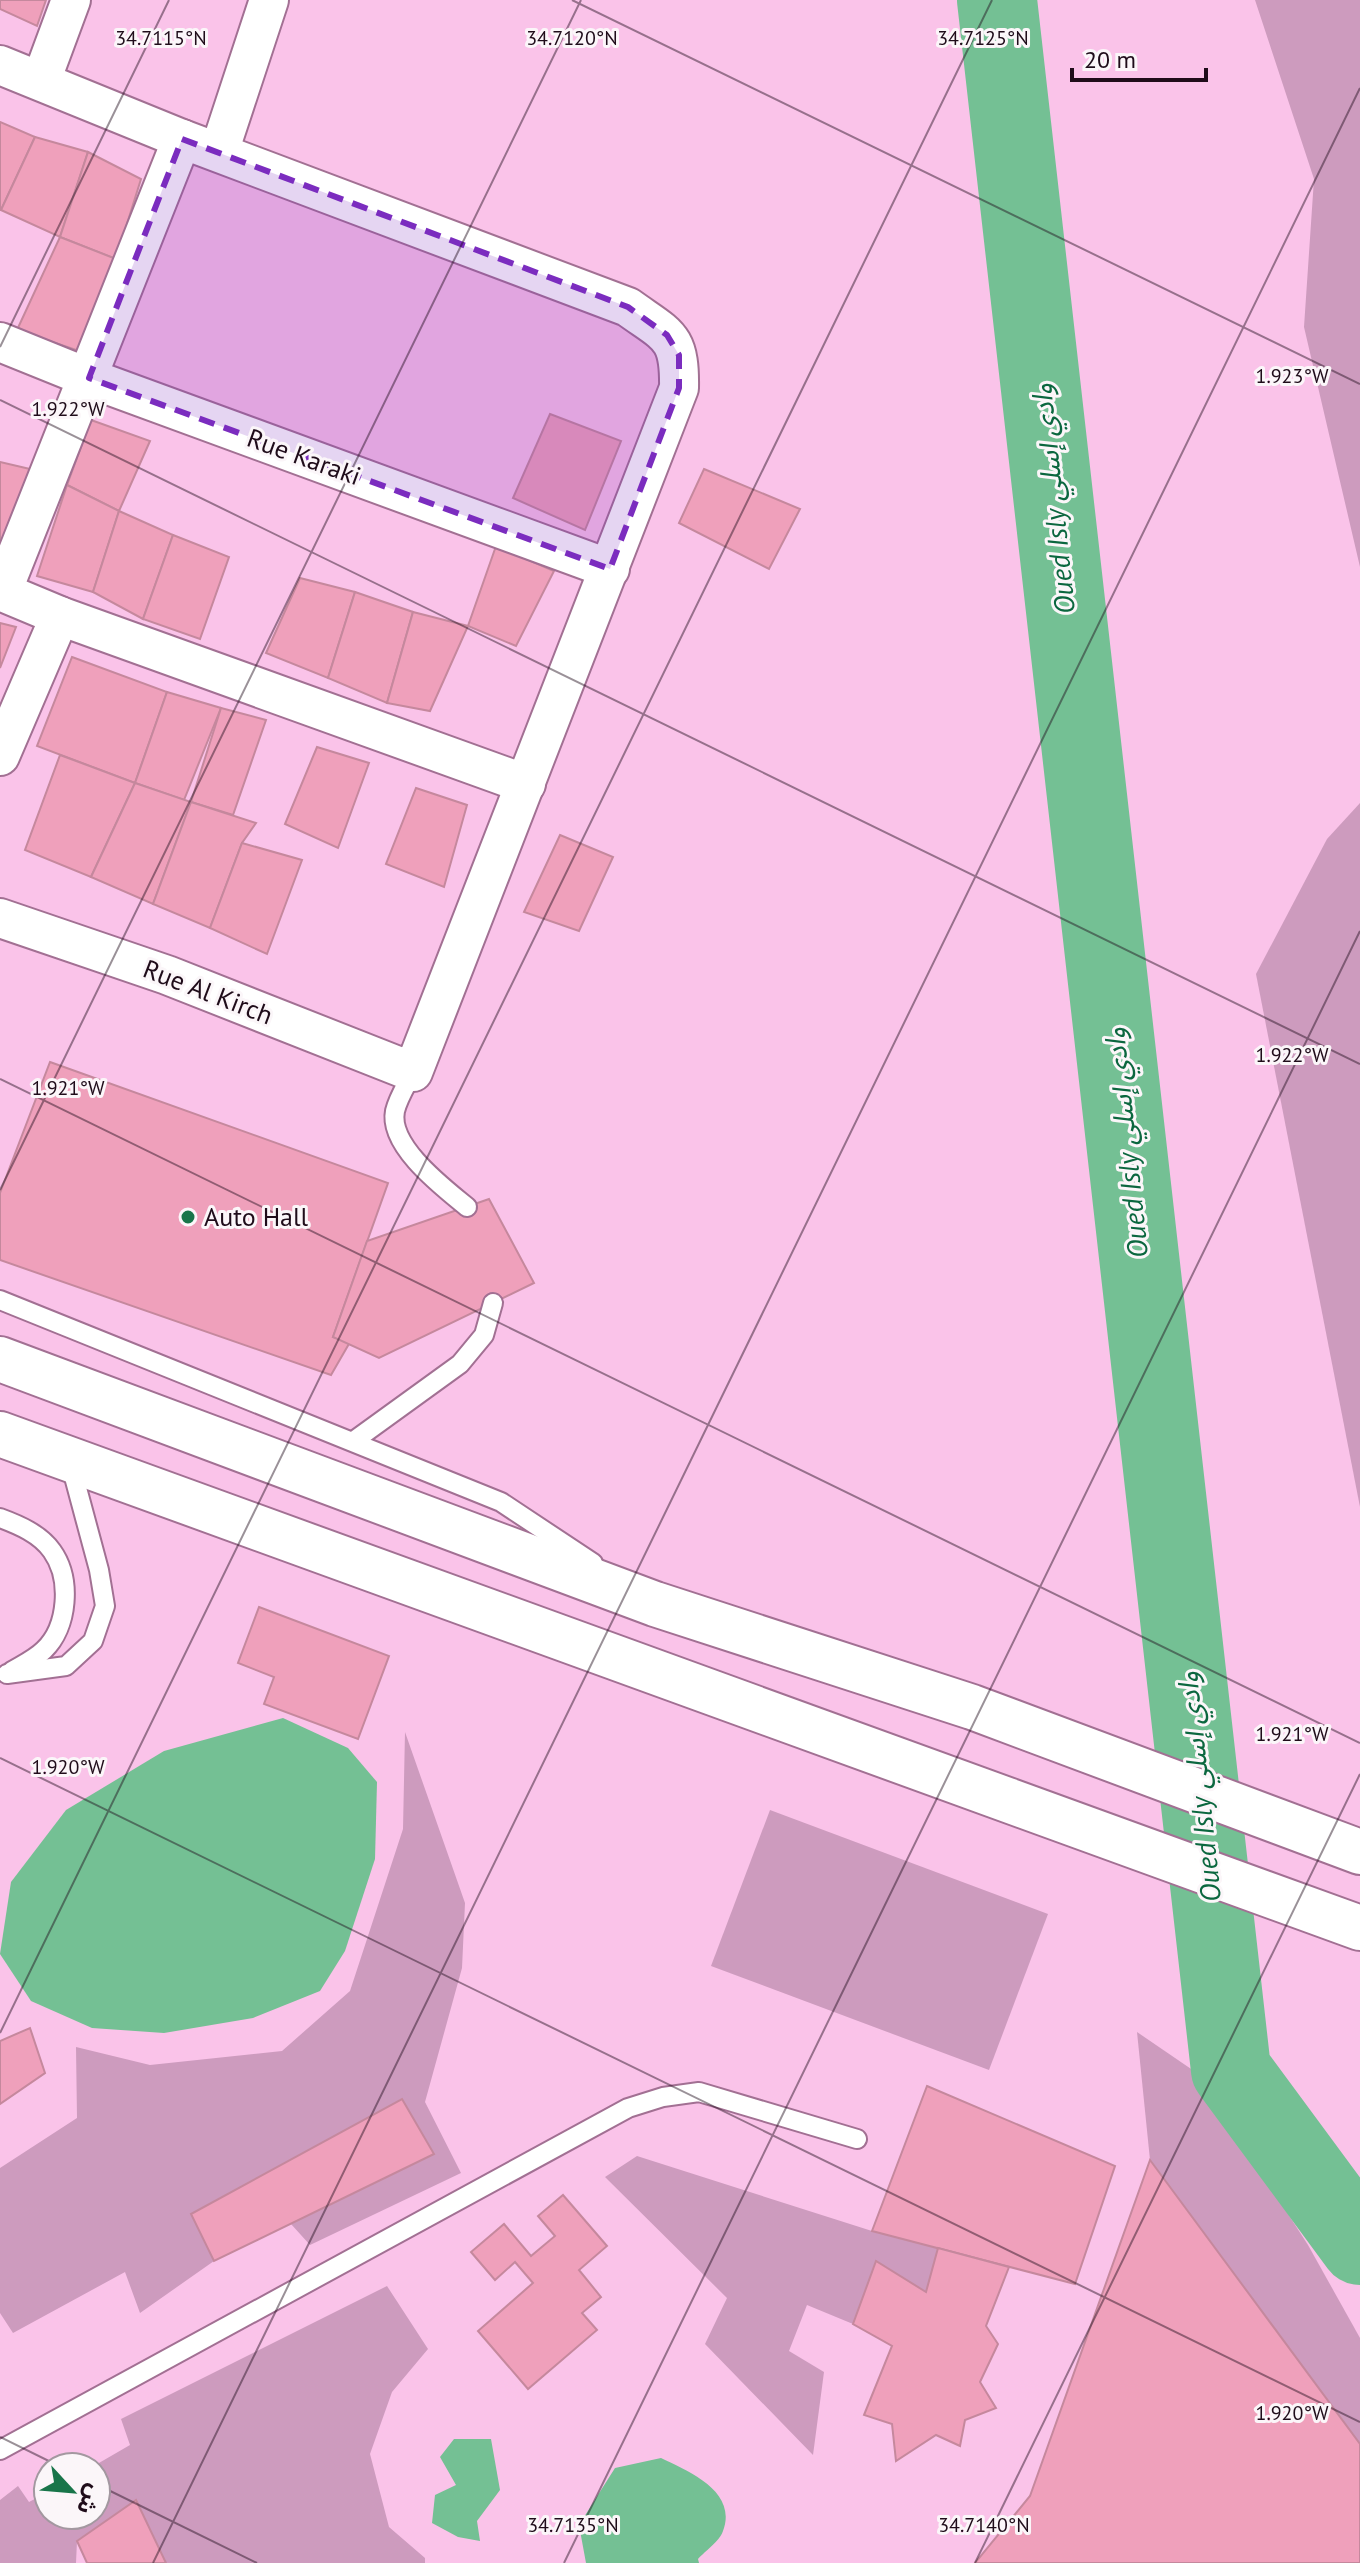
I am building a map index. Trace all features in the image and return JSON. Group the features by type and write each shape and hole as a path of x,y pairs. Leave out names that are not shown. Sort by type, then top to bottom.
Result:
{"main road":[{"path":"0,1359 655,1604 1038,1732 1360,1852"},
{"path":"0,1434 1360,1928"}],"street":[{"path":"41,81 71,0"},
{"path":"219,152 269,0"},
{"path":"0,65 182,139 628,307 667,335 679,355 679,388 413,1072"},
{"path":"182,139 1,592 526,784"},
{"name":"Rue Karaki","path":"0,342 89,378 610,569"},
{"path":"0,756 60,616"},
{"name":"Rue Al Kirch","path":"0,918 167,975 413,1072"}],"lane":[{"path":"413,1072 395,1112 398,1136 423,1167 467,1207"},
{"path":"0,1300 355,1440 501,1502 655,1604"},
{"path":"355,1440 460,1364 484,1335 493,1303"},
{"path":"4,1677 66,1666 93,1641 105,1606 99,1570 69,1459"},
{"path":"0,1518 26,1528 52,1552 65,1584 62,1620 45,1650 4,1677"},
{"path":"0,2450 628,2108 663,2097 699,2092 857,2139"}],"highlighted area":[{"path":"182,139 628,307 667,335 679,355 679,388 610,569 89,378"}],"shaded area":[{"path":"1255,0 1360,0 1360,567 1304,327 1314,179"},
{"path":"1360,803 1360,1507 1256,974 1327,839"},
{"path":"283,1718 348,1748 377,1782 375,1859 345,1951 320,1991 253,2018 164,2033 92,2028 31,2001 0,1954 11,1882 66,1810 164,1751"},
{"path":"405,1732 465,1903 462,1968 425,2102 461,2173 310,2245 291,2224 434,2154 402,2099 192,2214 214,2261 140,2313 125,2272 13,2333 0,2313 0,2168 77,2118 76,2047 150,2065 282,2051 350,1991 403,1829"},
{"path":"770,1810 1048,1914 989,2070 711,1966"},
{"path":"1137,2032 1197,2073 1308,2245 1360,2338 1360,2444 1150,2160"},
{"path":"637,2156 872,2231 938,2248 926,2292 876,2262 853,2324 807,2305 789,2351 824,2372 813,2455 705,2344 727,2298 605,2177"},
{"path":"387,2286 428,2349 392,2392 370,2454 389,2527 425,2558 425,2563 166,2563 135,2501 112,2517 112,2455 130,2445 121,2419"},
{"path":"454,2439 491,2439 500,2490 477,2521 480,2541 458,2537 432,2523 435,2495 456,2485 440,2457"},
{"path":"661,2458 696,2476 717,2494 726,2517 719,2538 698,2559 699,2563 586,2563 579,2525 615,2468"},
{"path":"18,2486 29,2502 32,2500 32,2531 92,2531 77,2541 76,2563 0,2563 0,2500"}],"building":[{"path":"0,0 46,0 37,26 0,9"},
{"path":"0,122 35,137 1,210 0,210"},
{"path":"35,137 88,152 60,237 1,210"},
{"path":"88,152 141,179 116,259 60,237"},
{"path":"60,237 116,259 82,352 17,330"},
{"path":"550,414 621,441 585,530 513,498"},
{"path":"91,420 150,441 119,511 67,485"},
{"path":"0,462 30,469 1,564 0,563"},
{"path":"704,469 800,509 769,569 679,523"},
{"path":"67,485 119,511 93,592 37,576"},
{"path":"119,511 173,535 143,619 93,592"},
{"path":"173,535 229,557 200,639 143,619"},
{"path":"496,546 554,571 516,646 468,626"},
{"path":"300,578 355,592 328,678 266,653"},
{"path":"355,592 413,612 387,703 328,678"},
{"path":"413,612 468,626 430,711 387,703"},
{"path":"0,623 16,627 0,668"},
{"path":"72,657 167,692 135,783 37,746"},
{"path":"167,692 221,708 184,800 135,783"},
{"path":"221,708 266,720 233,815 191,802"},
{"path":"317,747 369,763 338,848 285,824"},
{"path":"60,755 135,783 91,877 25,850"},
{"path":"135,783 191,802 153,904 91,877"},
{"path":"416,788 467,805 444,887 386,864"},
{"path":"191,802 256,823 242,843 210,928 153,904"},
{"path":"560,835 613,857 579,931 524,912"},
{"path":"242,843 302,860 267,954 210,928"},
{"name":"Auto Hall","path":"50,1062 388,1183 333,1337 350,1342 331,1375 0,1260 0,1193"},
{"path":"489,1199 534,1283 379,1358 333,1337 367,1241"},
{"path":"259,1607 389,1656 358,1739 264,1704 274,1677 238,1663"},
{"path":"30,2028 45,2073 0,2104 0,2041"},
{"path":"927,2086 1115,2166 1075,2284 872,2231"},
{"path":"402,2099 434,2154 214,2261 191,2214"},
{"path":"1150,2160 1360,2444 1360,2563 975,2563 1030,2496"},
{"path":"563,2195 607,2246 579,2270 601,2297 582,2313 597,2330 528,2389 478,2331 533,2283 515,2262 495,2280 471,2252 504,2224 531,2256 555,2236 538,2216"},
{"path":"938,2248 1009,2267 986,2326 998,2344 980,2382 996,2408 965,2420 960,2446 936,2435 896,2461 892,2424 864,2415 892,2346 853,2324 876,2261 926,2292"},
{"path":"136,2500 166,2563 87,2563 77,2541 91,2531 112,2531 112,2517"}],"waterway":[{"name":"Oued Isly وادي إسلي","path":"997,0 1231,2070 1360,2245"}],"place":[{"name":"Auto Hall","path":"188,1217"}]}
